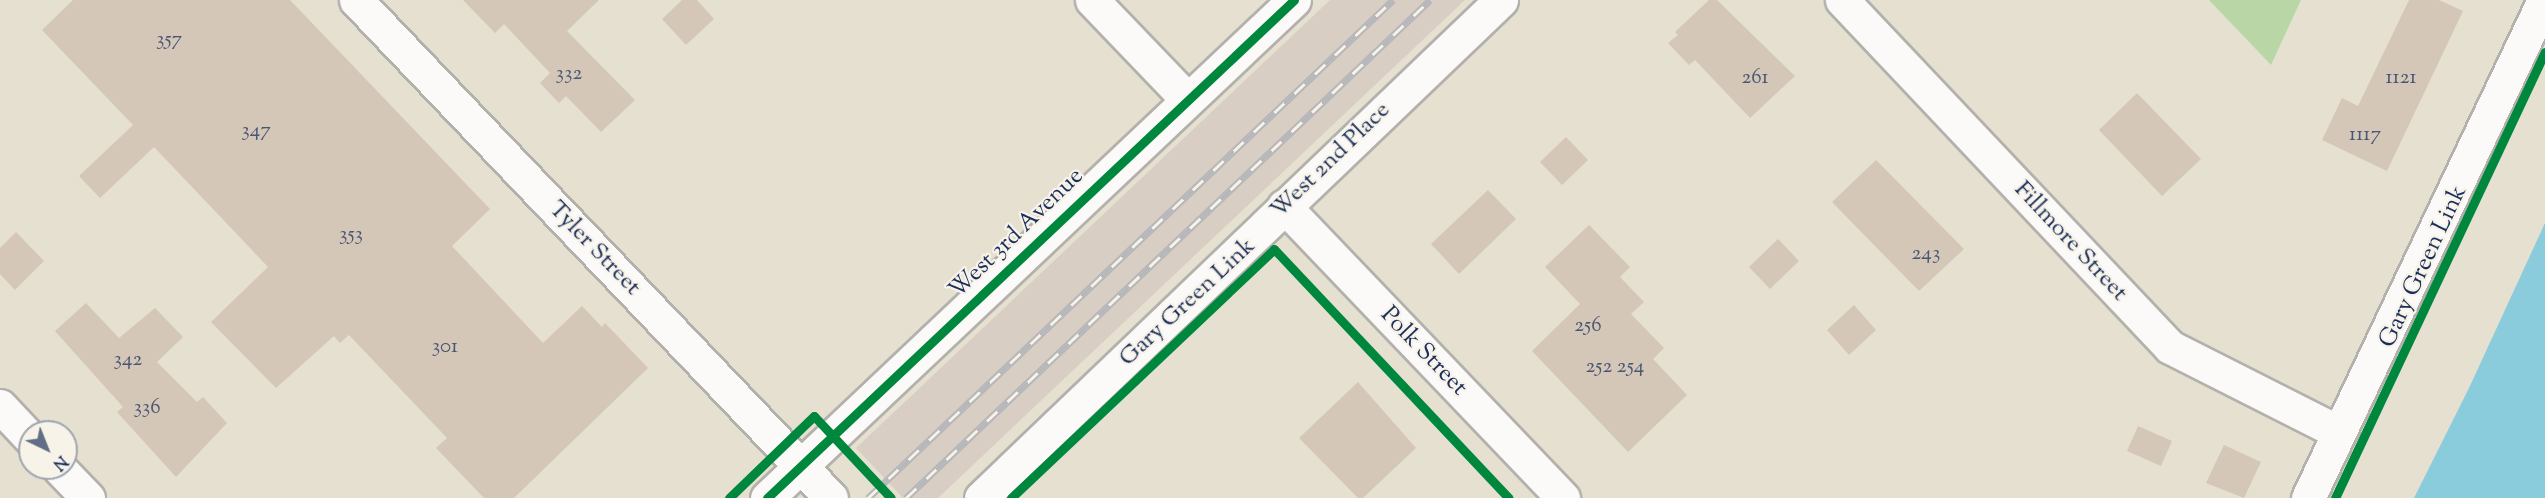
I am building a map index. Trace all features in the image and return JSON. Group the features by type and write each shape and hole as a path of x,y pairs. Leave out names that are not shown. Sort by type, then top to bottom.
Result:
{"street":[{"name":"Tyler Street","path":"356,0 831,498"},
{"path":"1092,0 1187,99"},
{"name":"West 3rd Avenue","path":"767,498 1294,0"},
{"name":"West 2nd Place","path":"981,498 1501,0"},
{"name":"Fillmore Street","path":"1842,0 2170,347 2338,432"},
{"path":"2308,498 2544,0"},
{"name":"Polk Street","path":"1284,206 1563,498"},
{"path":"0,406 18,425"},
{"path":"70,480 87,498"}],"shaded area":[{"path":"1330,0 1465,0 938,498 903,498 856,448"}],"green space":[{"path":"2209,0 2301,0 2271,65"}],"water":[{"path":"2545,223 2545,498 2414,498 2469,388"}],"building":[{"path":"73,0 290,0 490,209 452,246 543,343 582,306 602,327 605,323 648,368 514,498 484,498 436,448 447,438 349,335 340,343 334,336 276,388 211,322 268,267 154,147 100,198 79,176 133,125 42,30"},
{"path":"463,0 599,0 567,31 635,100 601,132 566,96 559,103 540,83 550,73 504,24 495,33"},
{"path":"682,0 697,0 714,19 686,45 662,19"},
{"path":"1709,0 1717,0 1795,76 1750,118 1695,60 1689,65 1668,43 1678,35 1675,32"},
{"path":"2409,0 2439,0 2463,11 2387,171 2322,140 2342,98 2358,106"},
{"path":"2137,93 2201,159 2162,196 2099,130"},
{"path":"1566,137 1588,160 1562,185 1540,162"},
{"path":"1876,160 1964,249 1919,291 1832,202"},
{"path":"1488,190 1516,219 1459,274 1431,244"},
{"path":"1589,225 1630,267 1620,277 1644,302 1631,314 1664,348 1653,359 1687,395 1628,452 1532,351 1580,304 1545,267"},
{"path":"16,232 44,261 15,290 0,274 0,248"},
{"path":"1778,239 1799,261 1770,289 1749,267"},
{"path":"86,303 119,338 155,308 183,337 157,362 197,402 203,397 227,423 176,477 117,412 123,407 55,331"},
{"path":"1854,305 1876,330 1849,355 1827,330"},
{"path":"1358,382 1416,448 1363,498 1358,498 1299,438"},
{"path":"2138,426 2172,441 2161,466 2127,451"},
{"path":"2224,445 2261,462 2244,498 2206,483"}],"railway":[{"path":"868,498 1393,0"},
{"path":"906,498 1430,0"}],"cycle path":[{"path":"767,498 1294,0"},
{"name":"Gary Green Link","path":"2335,498 2545,52"},
{"name":"Gary Green Link","path":"1011,498 1274,249 1509,498"},
{"path":"729,498 814,416 891,498"}]}
